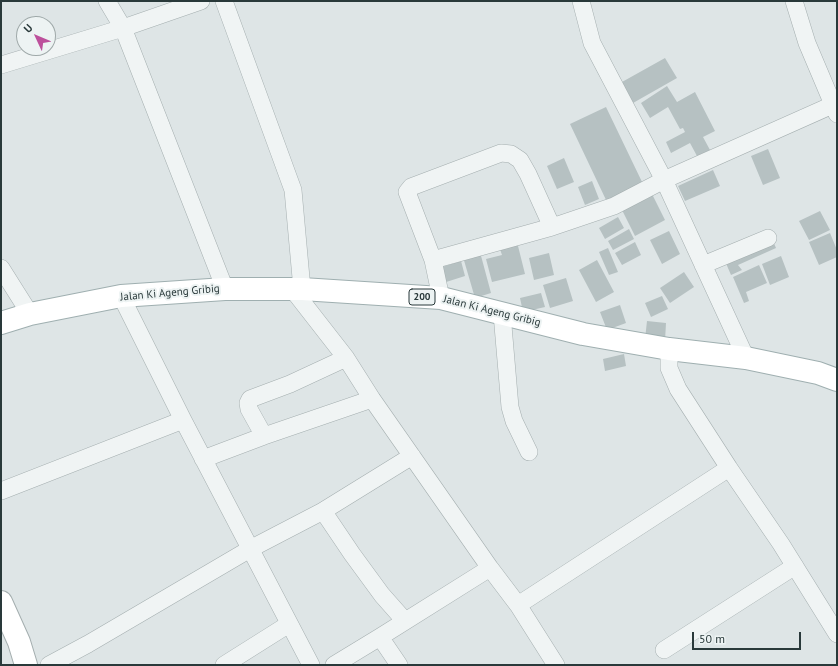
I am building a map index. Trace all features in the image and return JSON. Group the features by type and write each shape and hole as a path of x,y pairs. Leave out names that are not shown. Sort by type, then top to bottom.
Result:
{"main road":[{"name":"Jalan Ki Ageng Gribig","path":"1,323 30,314 120,296 225,289 298,289 441,298 583,334 669,348 746,358 818,373 837,380"},
{"path":"1,602 19,642 26,665"}],"street":[{"path":"107,1 122,28 225,289"},
{"path":"1,65 122,28 201,1"},
{"path":"224,1 294,190 298,289 346,358 372,399 490,568 518,605 556,665"},
{"path":"580,1 592,43 664,180 746,358"},
{"path":"433,260 552,226 614,206 664,180 836,107 807,43 794,1"},
{"path":"441,298 433,260 407,192 411,187 501,154 511,154 520,160 528,174 552,226"},
{"path":"703,265 768,238"},
{"path":"1,268 30,314"},
{"path":"120,296 203,459 311,665"},
{"path":"502,314 510,407 514,421 529,452"},
{"path":"669,348 668,368 678,389 729,468 781,544 837,634"},
{"path":"264,436 249,409 248,403 250,399 290,384 346,358"},
{"path":"203,459 264,436 372,399"},
{"path":"1,491 183,420"},
{"path":"49,665 88,644 250,549 323,512 412,456"},
{"path":"518,605 729,468"},
{"path":"323,512 382,595 406,621"},
{"path":"664,650 794,566"},
{"path":"334,665 490,568"},
{"path":"224,665 289,624"},
{"path":"380,637 399,665"}],"building":[{"path":"665,58 677,78 633,103 622,82"},
{"path":"667,86 677,102 695,92 715,131 703,137 710,150 697,156 690,143 671,153 666,142 685,132 683,128 680,129 668,107 650,118 641,103"},
{"path":"606,107 643,184 607,202 570,124"},
{"path":"768,149 780,178 763,185 751,156"},
{"path":"564,158 574,182 557,189 547,166"},
{"path":"713,170 720,186 685,201 678,186"},
{"path":"592,181 599,199 585,205 578,187"},
{"path":"652,194 665,220 635,236 622,210"},
{"path":"820,211 830,230 809,240 799,221"},
{"path":"618,217 624,228 605,239 599,228"},
{"path":"629,229 634,239 613,250 608,241"},
{"path":"669,231 680,254 662,264 650,240"},
{"path":"830,233 837,250 837,257 819,265 809,242"},
{"path":"772,239 776,248 738,265 742,270 731,275 725,261"},
{"path":"517,242 525,274 492,282 486,259 502,255 499,246"},
{"path":"635,242 641,255 622,265 615,253"},
{"path":"608,248 618,272 609,275 599,252"},
{"path":"480,252 491,293 475,298 463,257"},
{"path":"549,253 554,275 534,280 529,258"},
{"path":"781,256 789,277 770,285 762,264"},
{"path":"597,260 614,292 596,302 579,270"},
{"path":"461,261 465,276 443,283 439,268"},
{"path":"759,265 767,283 746,292 749,301 744,303 733,277"},
{"path":"684,272 694,287 670,303 660,288"},
{"path":"566,278 573,301 550,308 543,285"},
{"path":"541,293 545,307 523,312 520,298"},
{"path":"662,296 668,309 651,317 645,303"},
{"path":"620,305 626,323 607,330 600,312"},
{"path":"647,321 666,323 665,341 645,339"},
{"path":"624,354 626,366 605,371 603,359"}]}
